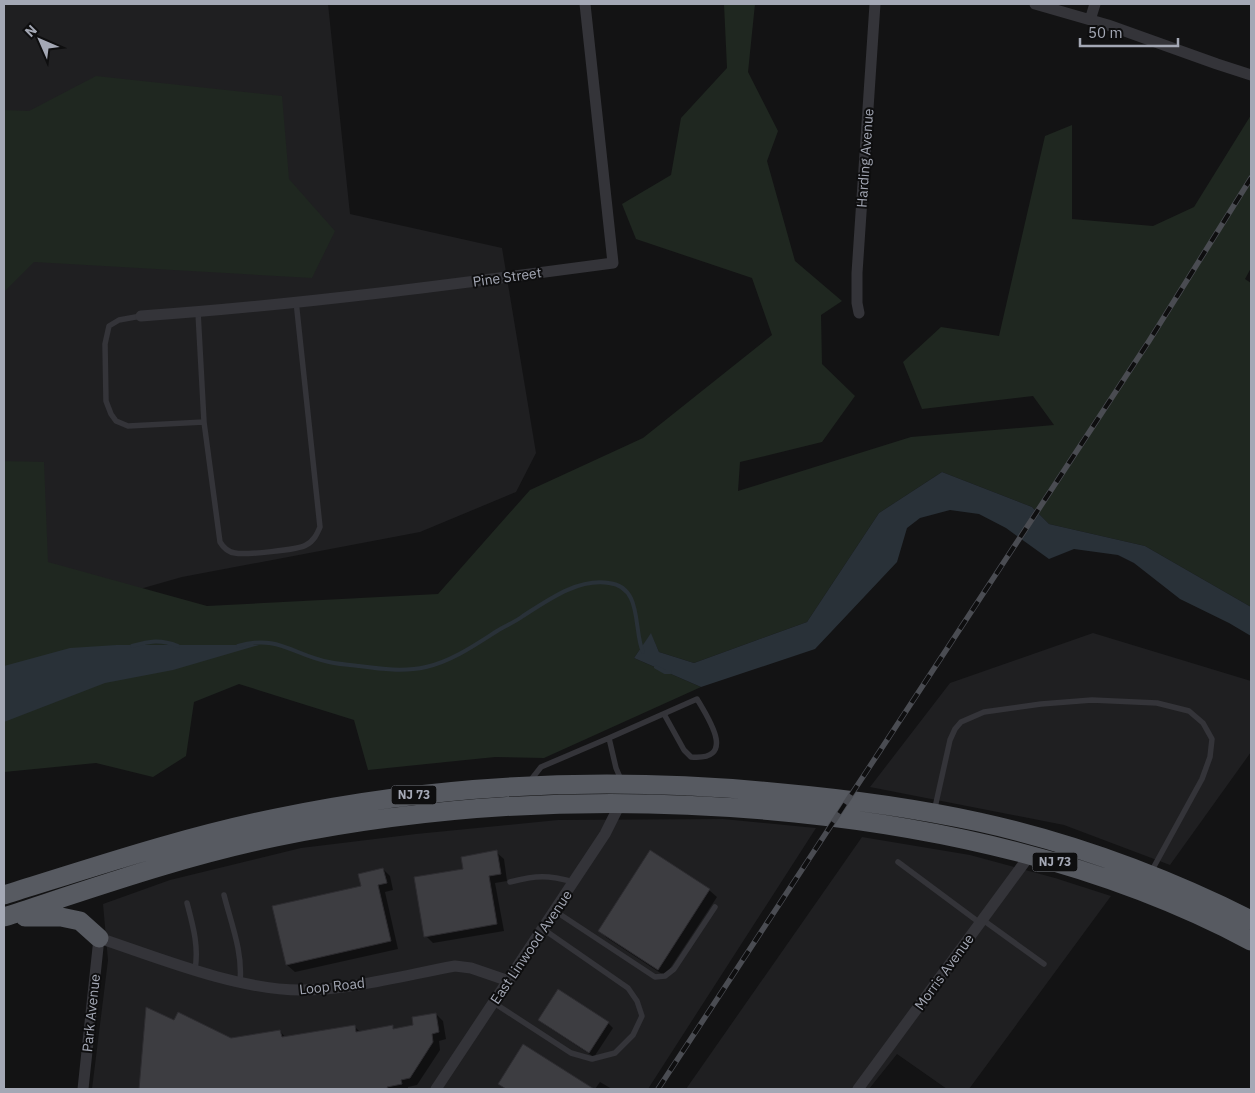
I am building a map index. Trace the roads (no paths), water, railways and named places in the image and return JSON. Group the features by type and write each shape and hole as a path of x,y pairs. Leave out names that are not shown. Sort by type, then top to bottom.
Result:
{"highway":[{"name":"NJ 73","path":"4,895 134,854 275,818 405,796 527,785 623,783 746,789 836,798 933,813 1027,834 1150,874 1251,920"},
{"name":"NJ 73","path":"4,918 207,853 319,828 460,809 555,803 621,802 706,804 843,818 932,831 1030,855 1113,881 1202,917 1251,941"},
{"path":"4,918 32,916 61,917 80,921 99,938"}],"street":[{"name":"Pine Street","path":"141,316 394,292 614,263 585,4"},
{"name":"Harding Avenue","path":"860,313 857,303 856,273 875,4"},
{"path":"1035,4 1143,37 1217,64 1251,74"},
{"path":"1090,20 1095,4"},
{"name":"East Linwood Avenue","path":"436,1089 610,827 621,802"},
{"name":"Morris Avenue","path":"858,1089 1030,855"},
{"name":"Loop Road","path":"99,938 195,970 240,982 278,989 316,990 340,988 462,966 509,981"},
{"name":"Park Avenue","path":"83,1089 99,938"}],"lane":[{"path":"198,312 204,422 220,542 225,549 235,553 286,550 305,546 315,538 320,526 296,301"},
{"path":"141,316 119,320 108,326 105,344 106,401 111,414 116,421 128,426 204,422"},
{"path":"527,785 540,766 697,699 714,727 717,736 717,745 712,754 705,757 691,757 684,750 664,714"},
{"path":"933,813 950,740 955,729 961,722 984,712 1041,704 1092,700 1157,703 1189,711 1204,722 1212,739 1210,758 1202,779 1150,874"},
{"path":"609,738 616,768 623,783"},
{"path":"898,862 981,922 1044,964"},
{"path":"510,882 534,876 553,876 574,882"},
{"path":"224,894 240,954 242,967 240,982"},
{"path":"187,903 197,941 195,970"},
{"path":"555,911 655,977 665,976 674,969 715,907"},
{"path":"494,1003 571,1053 592,1059 615,1053 633,1035 642,1016 638,1001 628,988 543,929"}],"waterway":[{"path":"238,646 264,642 285,647 316,659 336,663 392,670 418,669 445,661 463,652 564,592 575,587 597,582 620,586 627,592 635,611 643,652"},
{"path":"132,646 155,641 178,646"},
{"path":"656,667 665,672 670,672"}],"railway":[{"path":"658,1089 1149,341 1251,178"}]}
